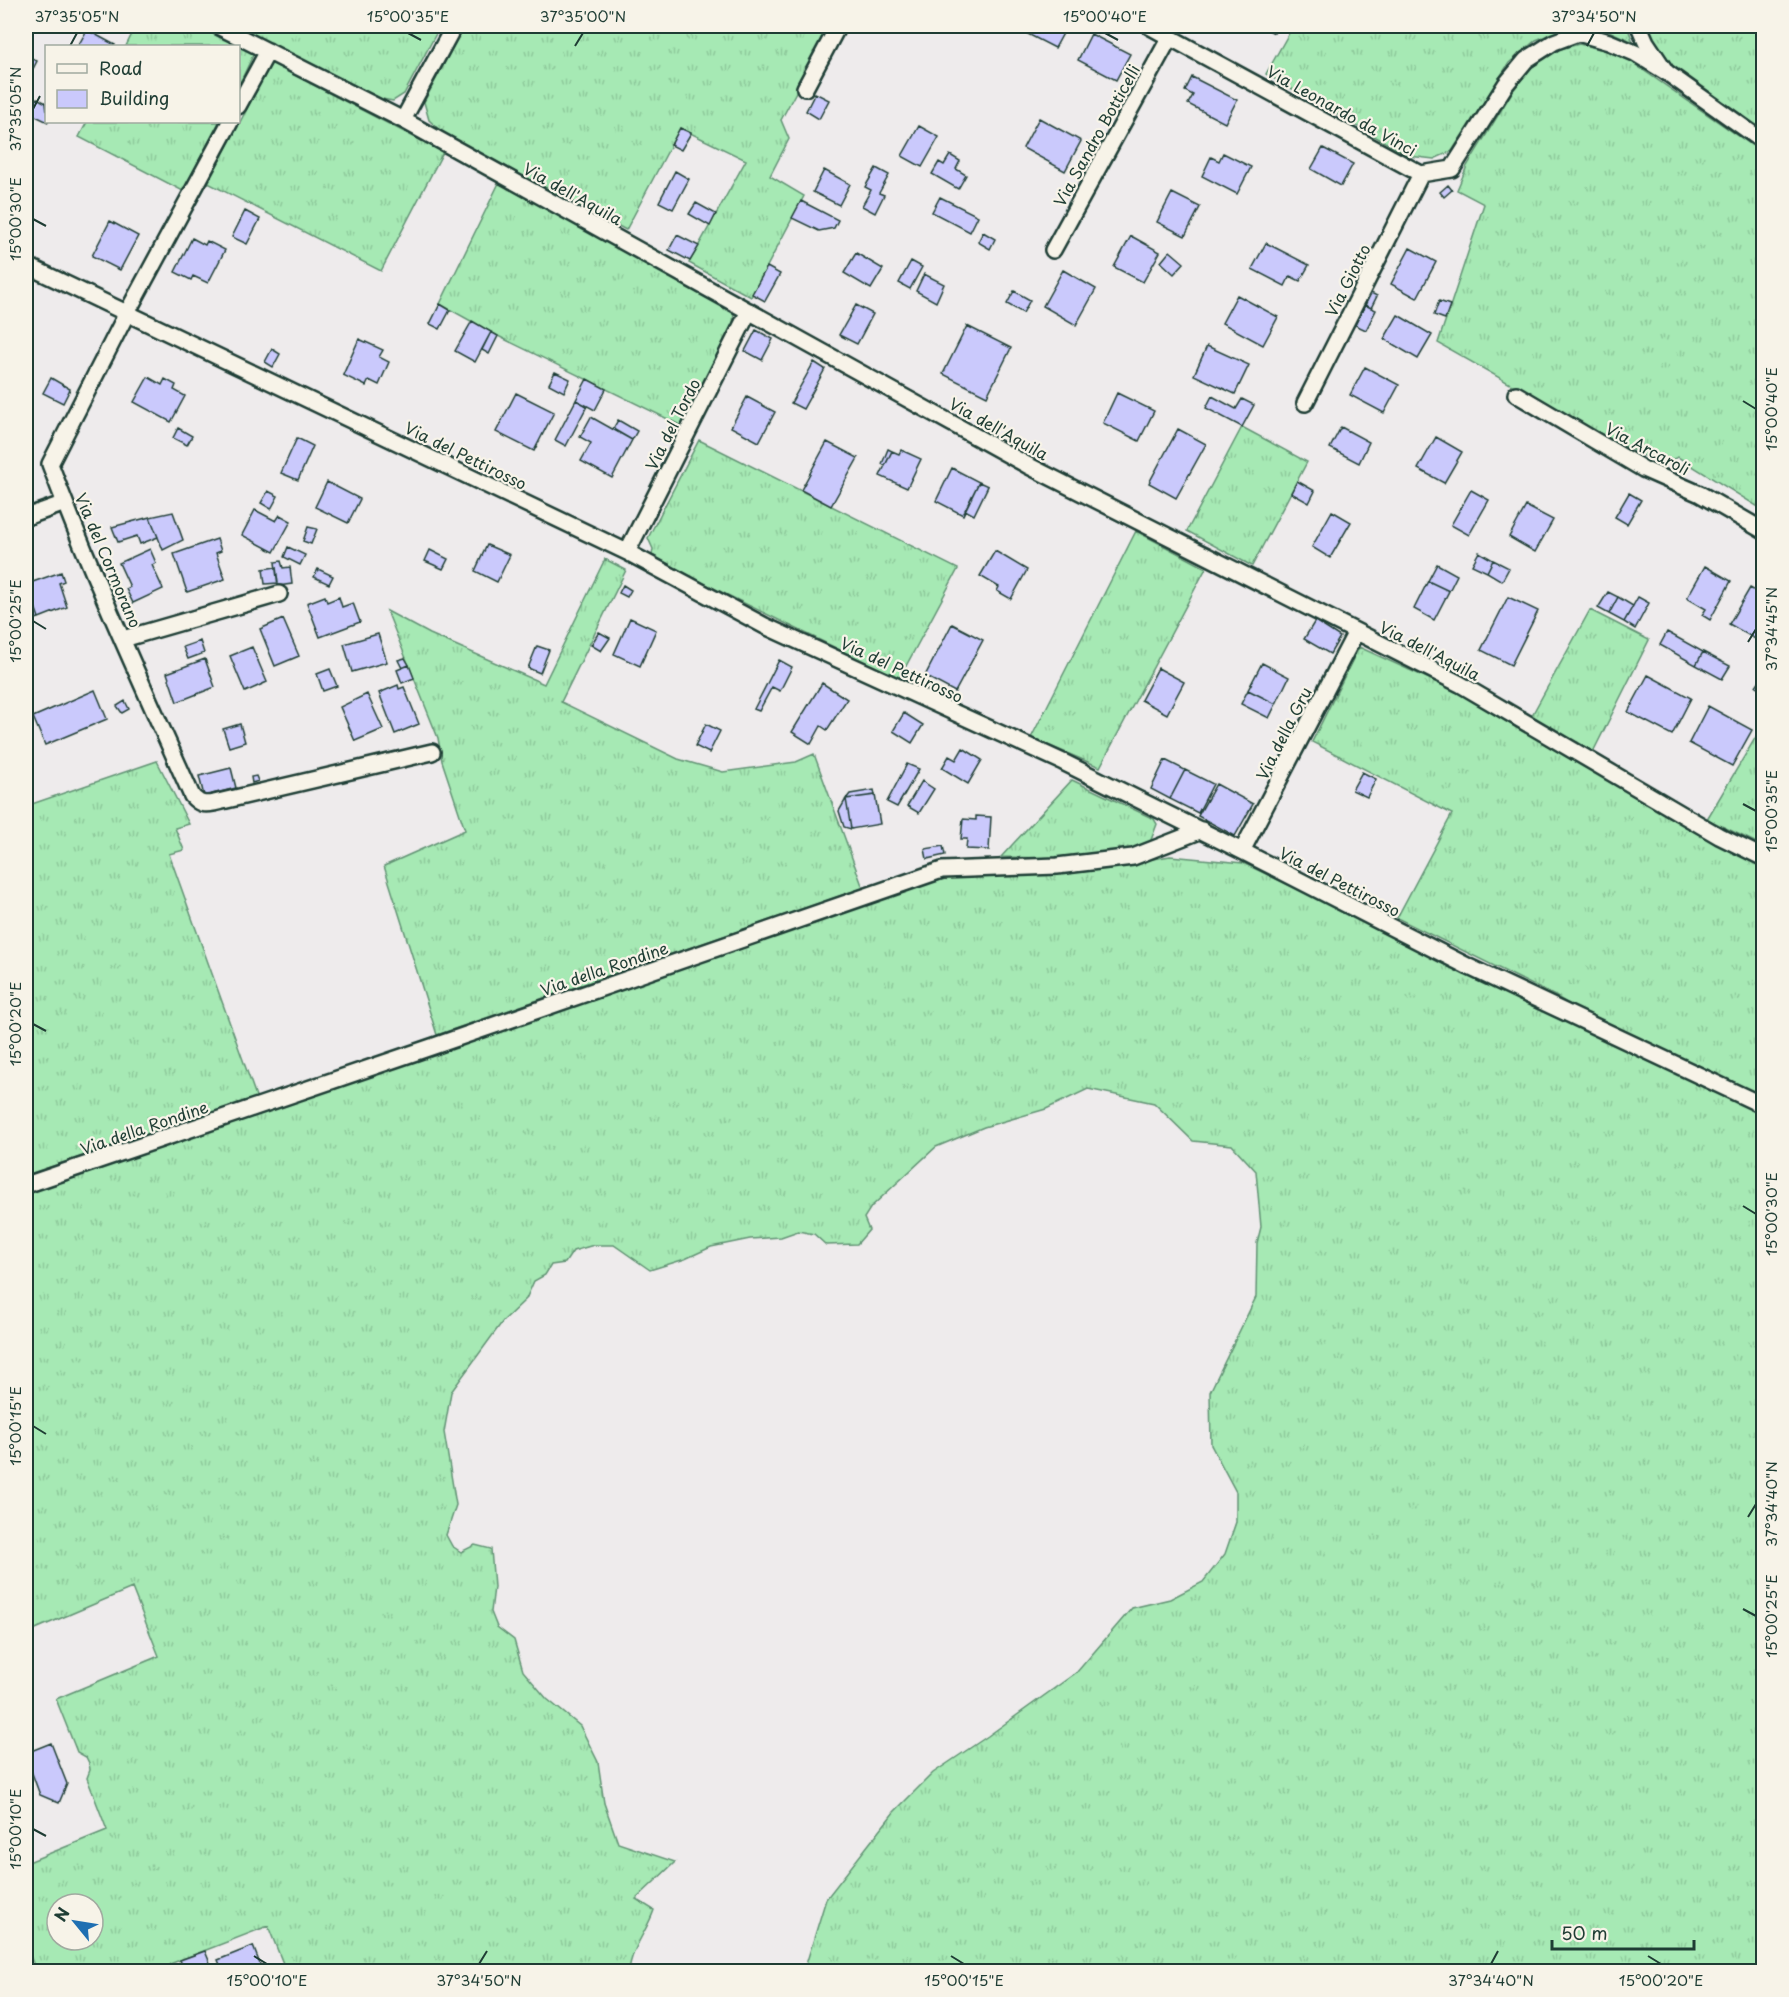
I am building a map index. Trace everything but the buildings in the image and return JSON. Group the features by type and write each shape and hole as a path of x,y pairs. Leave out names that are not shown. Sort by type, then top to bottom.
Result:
{"street":[{"name":"Via dell'Aquila","path":"218,26 403,120 1027,465 1460,684 1719,836 1764,858"},
{"path":"403,120 454,26"},
{"path":"805,88 838,26"},
{"name":"Via Leonardo da Vinci","path":"1149,26 1421,174 1452,169 1506,84 1526,60 1554,42 1578,33 1635,53 1666,72 1764,142"},
{"path":"1639,26 1646,42 1666,72"},
{"name":"Via Sandro Botticelli","path":"1053,250 1170,37"},
{"path":"240,102 268,51"},
{"name":"Via del Cormorano","path":"229,123 127,313 50,464 123,639 192,796 197,802 214,803 432,752"},
{"name":"Via Giotto","path":"1305,403 1421,174"},
{"name":"Via del Pettirosso","path":"26,265 627,552 765,626 1063,762 1134,799 1202,830 1468,967 1764,1106"},
{"name":"Via del Tordo","path":"627,552 749,311"},
{"name":"Via Arcaroli","path":"1516,394 1644,469 1700,495 1764,531"},
{"path":"26,517 65,503"},
{"path":"123,639 279,594"},
{"name":"Via della Gru","path":"1242,851 1356,632"},
{"name":"Via della Rondine","path":"26,1185 942,870 1057,866 1132,857 1202,830"}],"green space":[{"path":"136,26 198,26 237,45 126,45"},
{"path":"236,26 440,26 404,94 393,101 382,99"},
{"path":"464,26 831,26 781,120 789,139 770,176 804,196 751,297 689,263 746,160 680,128 626,230 444,134 429,120 424,102"},
{"path":"1293,26 1463,26 1476,32 1480,26 1580,26 1561,30 1536,40 1509,63 1452,151 1434,159 1409,156 1266,74"},
{"path":"1588,26 1627,26 1633,42 1602,28"},
{"path":"1648,26 1763,26 1763,131 1678,73 1654,40"},
{"path":"1579,44 1608,51 1630,61 1763,153 1763,510 1678,457 1660,464 1570,418 1438,343 1484,204 1457,190 1467,166 1514,89 1531,68 1557,50"},
{"path":"240,46 254,53 240,83"},
{"path":"271,63 443,152 381,271 208,183"},
{"path":"86,123 218,123 183,191 79,137"},
{"path":"499,183 734,312 733,324 682,426 498,336 440,304"},
{"path":"1242,427 1307,462 1252,566 1187,531"},
{"path":"699,440 958,569 899,679 695,579 652,555 653,549 648,538"},
{"path":"1136,531 1206,568 1100,767 1031,738"},
{"path":"605,559 626,570 561,702 678,759 723,772 796,762 814,754 863,888 437,1035 384,866 465,830 442,761 438,738 387,611 430,634 544,684"},
{"path":"1590,610 1649,640 1592,754 1531,717"},
{"path":"1359,647 1458,692 1712,837 1763,863 1763,1099 1594,1019 1555,996 1397,918 1452,814 1312,742"},
{"path":"1763,725 1763,846 1707,819"},
{"path":"157,761 189,824 175,828 184,850 169,854 257,1099 26,1175 26,806"},
{"path":"1072,780 1154,819 1157,824 1151,840 1139,849 1098,856 1001,857"},
{"path":"1170,856 1243,863 1763,1112 1763,1971 804,1971 826,1899 894,1812 933,1773 1077,1672 1132,1608 1170,1599 1203,1582 1225,1554 1236,1522 1236,1492 1211,1445 1210,1392 1256,1297 1257,1243 1261,1227 1256,1171 1232,1145 1193,1141 1154,1103 1088,1089 1046,1109 984,1127 936,1147 871,1207 864,1218 869,1230 857,1244 826,1245 814,1234 798,1231 781,1237 750,1239 711,1247 685,1259 650,1270 614,1245 594,1245 573,1251 565,1263 551,1265 545,1275 534,1281 526,1299 503,1321 451,1392 444,1432 456,1505 446,1535 452,1546 461,1552 475,1545 491,1549 494,1587 491,1612 497,1627 514,1640 523,1671 547,1699 580,1726 598,1762 604,1803 618,1843 675,1862 636,1899 654,1910 633,1955 629,1971 286,1971 268,1926 170,1964 173,1971 36,1971 26,1945 26,1863 107,1830 87,1778 90,1770 89,1763 86,1757 77,1752 56,1699 159,1656 132,1588 26,1633 26,1192 941,877 1136,862"}]}
